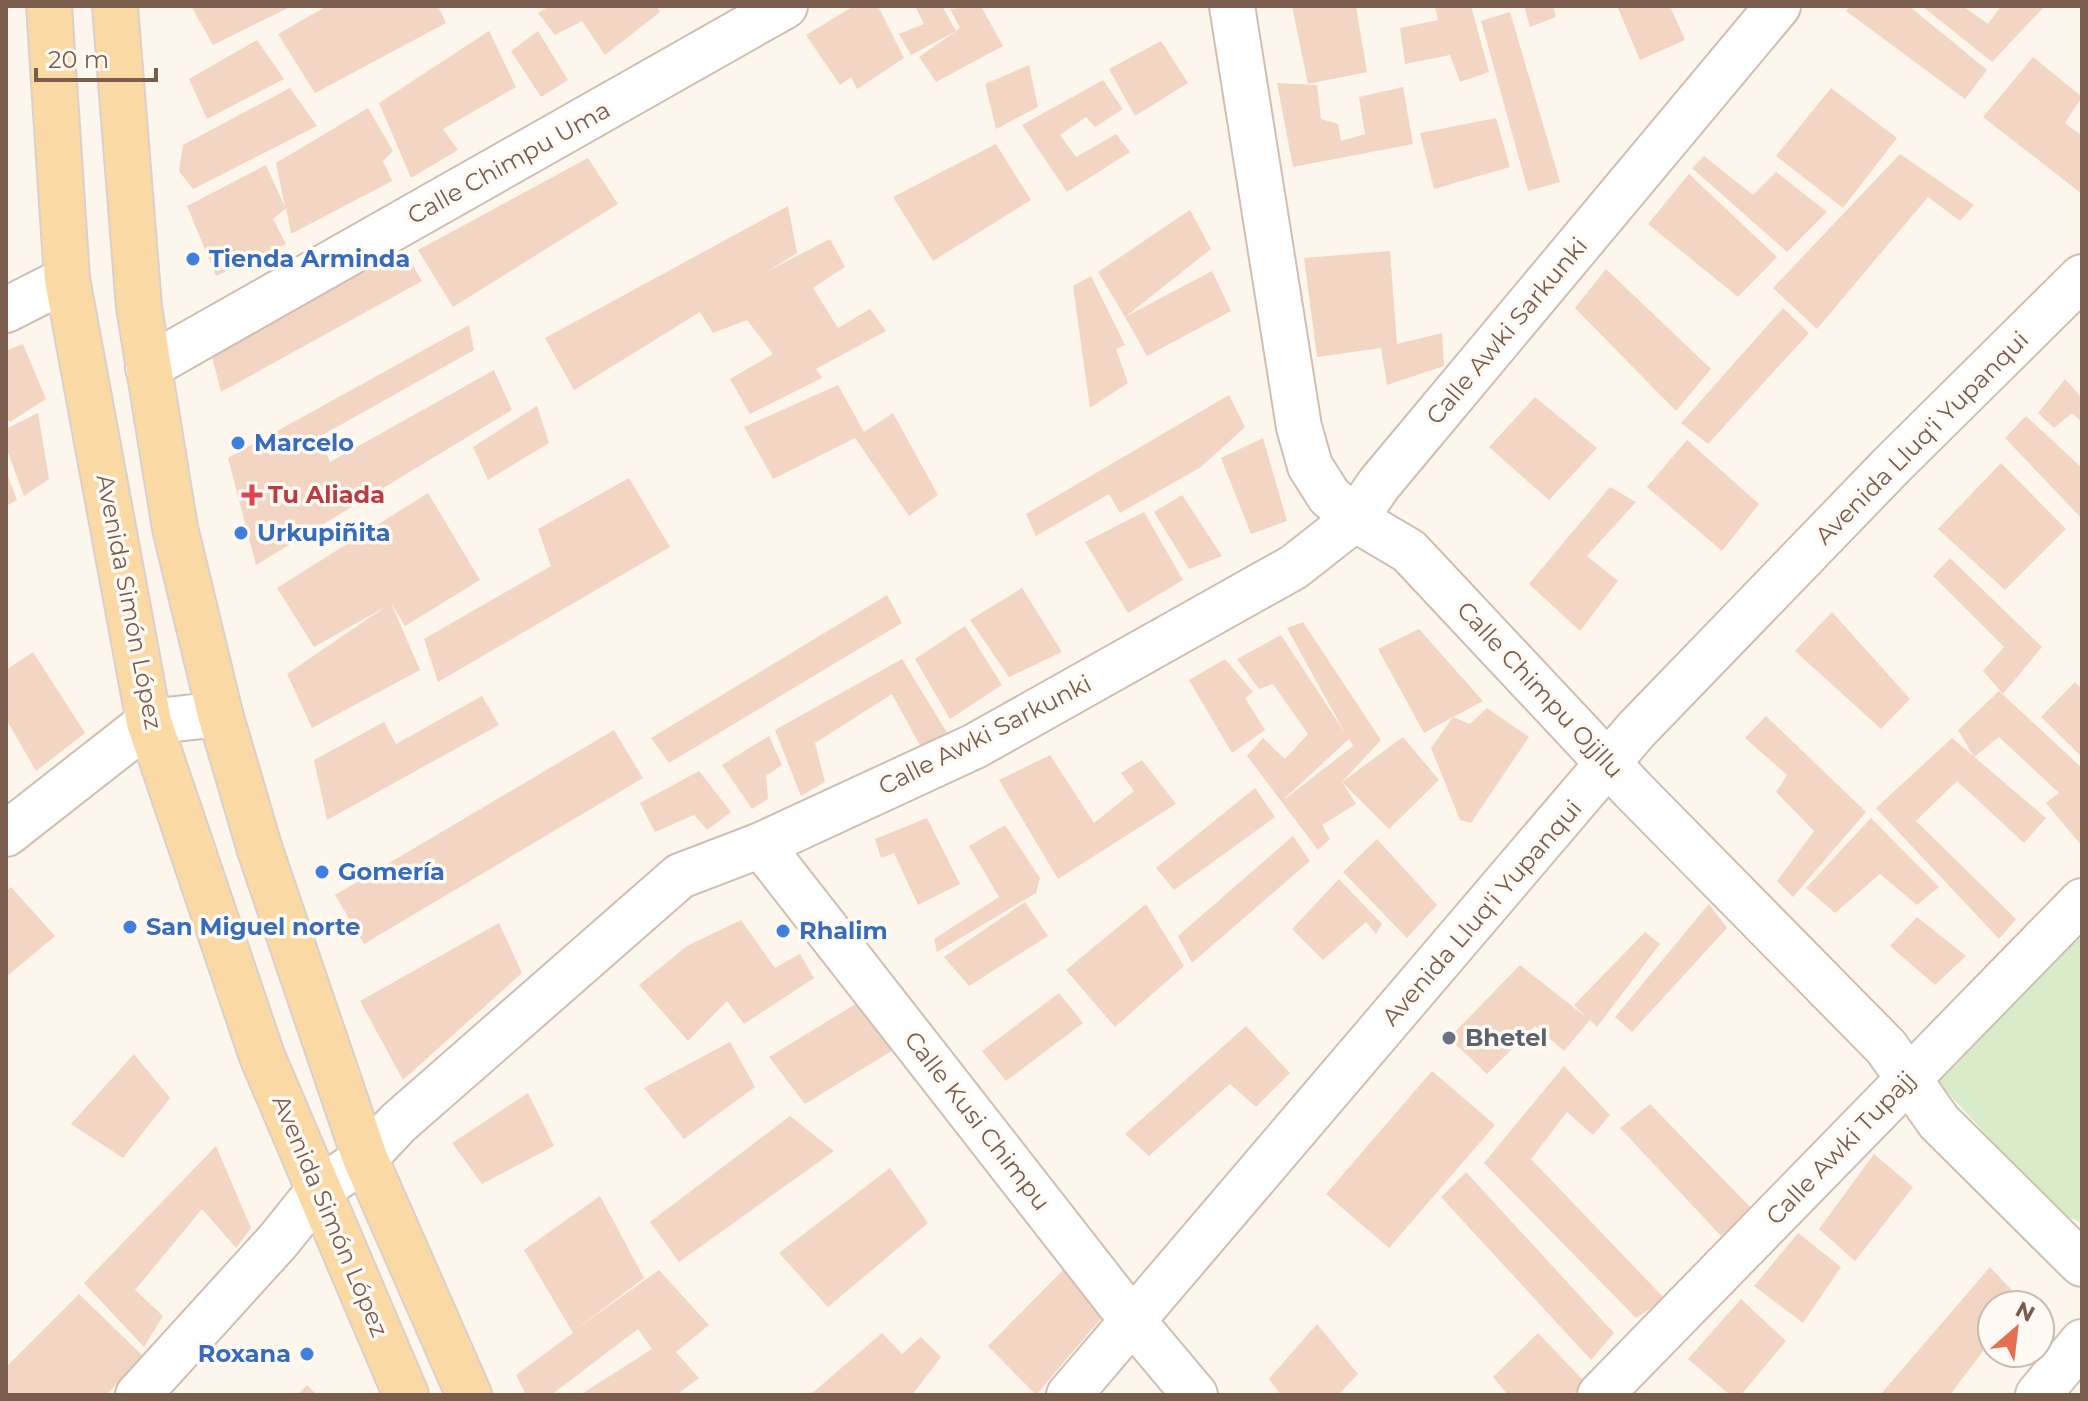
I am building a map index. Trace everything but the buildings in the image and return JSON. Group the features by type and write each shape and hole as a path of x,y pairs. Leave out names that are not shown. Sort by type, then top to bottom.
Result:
{"main road":[{"name":"Avenida Simón López","path":"49,6 67,279 149,722 262,1056 406,1395"},
{"path":"115,6 132,258 148,367 175,528 220,714 260,850 365,1158 469,1395"}],"street":[{"name":"Calle Chimpu Uma","path":"148,367 785,6"},
{"name":"Calle Chimpu Ojjllu","path":"1232,6 1299,427 1310,466 1329,496 1355,519 1409,551 1886,1047 1907,1081 1939,1122 2082,1264"},
{"name":"Calle Awki Sarkunki","path":"138,1395 278,1241 319,1190 365,1158 398,1123 680,876 761,845 975,746 1294,567 1355,519 1379,484 1778,6"},
{"name":"Avenida Lluq'i Yupanqui","path":"1069,1395 1636,730 1892,465 2082,277"},
{"path":"6,310 67,279"},
{"path":"6,834 149,722 220,714"},
{"name":"Calle Kusi Chimpu","path":"761,845 1132,1320 1195,1395"},
{"name":"Calle Awki Tupajj","path":"1600,1395 2082,901"},
{"path":"2038,1395 2082,1342"}],"green space":[{"path":"2082,922 2082,1223 2057,1212 1938,1082 1938,1072"}],"place":[{"name":"Tienda Arminda","path":"193,259"},
{"name":"Marcelo","path":"238,443"},
{"name":"Tu Aliada","path":"252,495"},
{"name":"Urkupiñita","path":"241,533"},
{"name":"Gomería","path":"322,872"},
{"name":"San Miguel norte","path":"130,927"},
{"name":"Rhalim","path":"783,931"},
{"name":"Bhetel","path":"1449,1038"},
{"name":"Roxana","path":"307,1354"}]}
